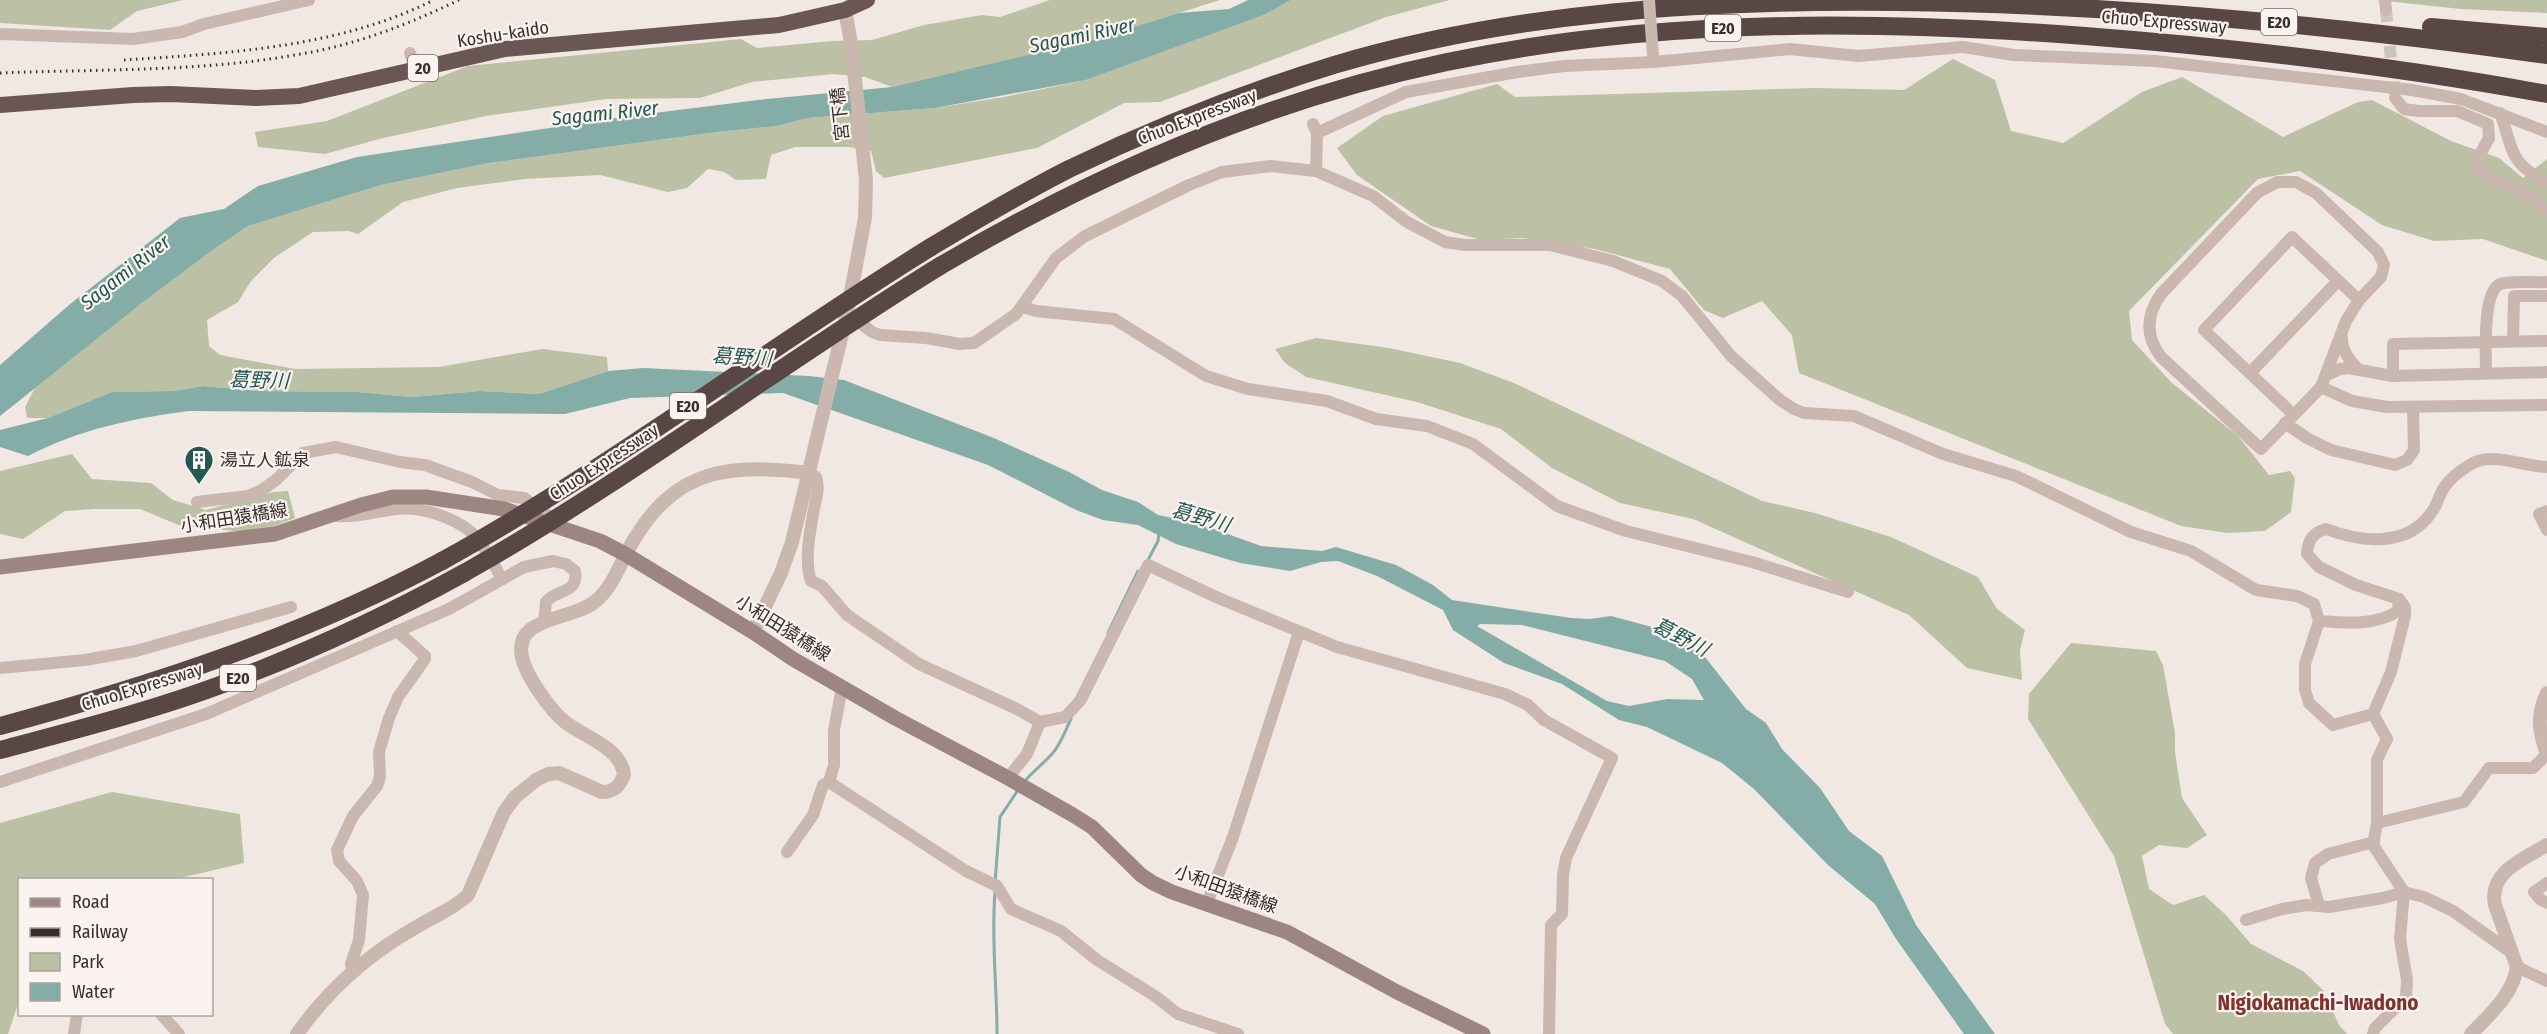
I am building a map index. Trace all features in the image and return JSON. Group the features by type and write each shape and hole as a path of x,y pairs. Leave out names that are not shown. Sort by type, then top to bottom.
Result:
{"highway":[{"name":"Koshu-kaido","path":"0,105 142,95 256,98 299,96 505,49 779,25 845,10 867,0"},
{"name":"Chuo Expressway","path":"0,726 116,694 250,648 375,596 442,561 551,497 807,325 931,247 1066,171 1175,122 1335,65 1436,40 1543,20 1666,7 1829,1 2010,4 2253,20 2356,30 2547,55"},
{"path":"2010,4 2157,8 2547,37"},
{"name":"Chuo Expressway","path":"0,750 147,709 232,680 366,623 464,573 561,516 820,342 940,266 1071,193 1184,142 1341,89 1446,62 1601,37 1740,27 1816,26 2009,31 2121,39 2318,59 2547,94"}],"main road":[{"name":"小和田猿橋線","path":"0,567 275,534 382,500 410,495 486,504 568,529 600,541 625,554 753,632 793,660 904,724 1008,778 1092,827 1141,875 1153,882 1172,892 1287,932 1406,996 1483,1034"}],"street":[{"path":"0,34 133,39 182,32 204,24 309,0"},
{"path":"1649,0 1654,58"},
{"name":"宮下橋","path":"753,632 781,573 792,542 863,239 866,180 851,43 845,10"},
{"path":"1316,171 1315,128 1406,92 1564,66 1790,49 1858,56 1963,47 2014,55 2155,61 2258,71 2412,90 2459,105 2499,113 2547,132"},
{"path":"410,53 416,70"},
{"path":"2395,98 2404,109 2459,105 2488,124 2489,138 2478,158 2477,166 2483,175 2535,200 2547,212"},
{"path":"2499,113 2517,162 2531,174 2547,182"},
{"path":"847,312 872,332 880,335 926,338 969,345 988,334 1023,307 1046,271 1075,242 1188,185 1222,172 1248,167 1270,166 1316,171 1372,196 1407,222 1445,242 1466,245 1550,245 1614,261 1662,281 1682,296 1731,356 1772,393 1794,409 1804,413 1854,416 1943,454 2016,476 2131,532 2191,551 2256,590 2297,596 2314,604 2319,621 2305,664 2305,690 2309,704 2333,726 2373,714"},
{"path":"2290,182 2304,185 2316,193 2381,257 2384,265 2381,277 2359,300 2346,321 2339,358 2321,387 2261,449 2155,349 2148,326 2155,303 2257,193 2271,184 2290,182"},
{"path":"2359,300 2292,237 2204,330 2250,372 2307,438 2331,450 2395,465 2408,460 2414,450 2413,407"},
{"path":"2250,372 2338,280"},
{"path":"2486,374 2485,342 2488,307 2493,290 2501,284 2547,282"},
{"path":"2513,341 2514,296 2547,296"},
{"path":"1023,307 1036,311 1114,319 1206,376 1248,389 1327,401 1376,419 1426,426 1473,444 1557,506 1626,531 1752,562 1848,592"},
{"path":"2393,376 2392,344 2547,341"},
{"path":"2339,358 2359,370 2393,376 2547,372"},
{"path":"2321,387 2352,401 2370,405 2413,407 2547,405"},
{"path":"197,502 248,496 276,480 303,453 336,447 400,462 425,465 472,482 498,495 524,498 568,529"},
{"path":"2373,714 2391,672 2405,616 2405,607 2399,599 2356,585 2319,567 2307,554 2308,543 2314,533 2326,529 2346,536 2372,539 2390,538 2409,532 2431,514 2446,484 2472,464 2496,458 2533,467 2547,467"},
{"path":"297,1034 312,1012 352,971 406,933 457,905 468,895 504,812 515,797 536,780 548,774 559,773 602,792 608,792 614,790 623,779 622,766 616,756 559,717 543,696 524,663 521,651 525,634 529,629 571,614 597,600 609,586 625,554 659,506 676,492 696,480 718,472 746,468 809,473 816,477 819,486 807,571 811,581 822,586 847,615 919,664 1040,722 1065,717 1080,701 1148,565 1337,647 1505,694 1528,705 1544,720 1612,758 1566,858 1562,914 1551,925 1549,1034"},
{"path":"331,515 347,517 408,508 432,512 470,531 502,579"},
{"path":"2547,511 2539,514 2547,530"},
{"path":"0,782 186,722 449,609 524,567 544,562 561,562 572,568 576,577 573,585 567,591 549,598 544,607 544,622"},
{"path":"2319,621 2358,623 2375,620 2398,611 2399,599"},
{"path":"0,668 85,660 136,651 291,607"},
{"path":"352,971 351,964 359,940 363,896 357,881 339,861 337,850 353,816 377,786 380,777 379,752 390,718 398,697 425,659 397,631"},
{"path":"1207,903 1233,837 1299,632"},
{"path":"788,852 813,815 823,785 829,782 834,765 834,730 842,687"},
{"path":"2377,823 2464,802 2489,768 2533,768 2547,754 2539,731 2541,710 2547,693"},
{"path":"2373,714 2387,739 2377,760 2377,823 2373,845 2404,892 2400,939 2407,980 2406,997 2375,1028 2373,1034"},
{"path":"1008,778 1027,754 1040,722"},
{"path":"829,782 966,871 992,884 1011,909 1061,931 1097,960 1178,1014 1238,1034"},
{"path":"2319,905 2311,878 2315,863 2328,854 2374,842"},
{"path":"2471,1034 2504,998 2513,984 2517,967 2495,905 2493,895 2495,884 2511,866 2547,845"},
{"path":"2547,883 2535,892 2547,903"},
{"path":"2246,920 2282,909 2306,905 2329,907 2404,892 2424,897 2453,911 2512,953"},
{"path":"2517,967 2547,981"},
{"path":"74,1034 77,1016"},
{"path":"162,1016 179,1034"}],"green space":[{"path":"0,0 183,0 137,11 110,30 0,23"},
{"path":"1050,0 1220,0 1097,39 892,87 865,77 834,74 752,82 700,98 606,99 486,116 383,138 325,154 258,147 255,132 327,121 468,66 741,39 757,48 872,40 924,25 982,15 1000,17"},
{"path":"1291,0 1450,0 1386,17 1160,102 1124,103 1037,148 884,178 876,171 871,151 849,147 795,147 771,155 766,179 736,180 724,172 708,169 687,188 668,192 600,175 525,179 457,188 403,202 358,234 349,231 313,232 274,258 251,281 238,302 207,320 209,346 220,355 295,369 439,367 542,349 607,357 608,371 539,394 480,391 412,397 357,392 259,391 203,386 174,391 112,392 48,418 27,418 25,407 35,388 142,303 248,226 381,185 489,163 777,126 808,118 935,108 1086,80 1264,15"},
{"path":"2376,0 2547,0 2547,13 2461,9"},
{"path":"1953,59 1995,80 2011,131 2063,143 2142,92 2182,77 2283,137 2358,102 2372,100 2451,141 2499,158 2523,178 2547,159 2547,261 2483,239 2434,241 2382,225 2300,171 2258,179 2129,311 2132,340 2172,383 2238,436 2269,475 2290,471 2295,478 2291,512 2265,531 2228,533 2181,526 1799,373 1792,335 1762,301 1723,318 1704,310 1670,269 1595,249 1523,238 1481,240 1431,226 1357,175 1337,148 1383,116 1497,84 1515,97 1815,88 1904,90"},
{"path":"1316,338 1389,348 1460,363 1514,383 1762,501 1815,513 1891,537 1978,577 1997,609 2025,630 2020,650 2022,680 1967,668 1909,615 1693,519 1620,503 1552,468 1501,429 1417,402 1306,377 1285,363 1275,349"},
{"path":"72,454 92,479 151,483 173,500 206,510 274,492 288,491 295,518 264,530 245,532 181,526 140,509 95,509 65,511 23,539 0,534 0,471"},
{"path":"2071,643 2156,651 2163,665 2175,733 2175,752 2182,798 2207,835 2187,848 2159,845 2142,856 2149,889 2173,905 2204,895 2226,915 2251,944 2303,971 2324,991 2339,1025 2347,1034 2173,1034 2165,1024 2114,856 2028,719 2029,694"},
{"path":"112,792 240,814 244,863 180,878 18,878 18,1004 8,1034 0,1034 0,823"}],"water":[{"name":"Sagami River","path":"1248,0 1291,0 1264,15 1086,80 935,108 808,118 777,126 489,163 381,185 248,226 142,303 0,416 0,365 69,305 180,218 224,209 258,186 357,157 622,117 758,100 892,87 1096,39 1179,13 1229,9"},
{"path":"643,368 809,376 844,380 994,438 1069,472 1102,490 1138,502 1158,515 1197,523 1261,546 1322,551 1336,547 1396,565 1433,585 1452,600 1571,618 1590,619 1611,616 1652,627 1682,640 1705,657 1746,709 1766,723 1782,749 1820,788 1849,831 1882,856 1916,925 1995,1034 1964,1034 1896,939 1875,904 1828,865 1754,789 1722,763 1647,727 1619,720 1562,684 1504,663 1453,630 1443,610 1377,576 1338,561 1321,562 1290,571 1240,563 1176,544 1138,525 1103,520 1076,510 988,465 783,393 630,398 565,414 188,411 106,426 67,439 28,456 0,447 0,430 48,418 112,392 174,391 203,386 259,391 357,392 412,397 480,391 539,394 608,371","holes":["1480,624 1522,625 1665,661 1692,679 1704,700 1667,699 1629,706 1607,701 1477,626"]}],"waterway":[{"path":"1147,562 1158,541 1159,533"},
{"path":"1108,633 1138,571"},
{"path":"1024,782 1055,750 1071,719"},
{"path":"995,883 1000,817 1018,790"},
{"path":"995,892 997,1034"}],"tunnel":[{"path":"2386,10 2395,97"}],"railway":[{"path":"124,60 243,51 321,38 360,29 434,0"},
{"path":"0,73 185,67 295,55 379,34 459,0"}],"place":[{"name":"湯立人鉱泉","path":"199,486"}],"district":[{"name":"Nigiokamachi-Iwadono","path":"2318,1003"}],"water label":[{"name":"葛野川","path":"742,357"},
{"name":"葛野川","path":"259,380"},
{"name":"葛野川","path":"1201,517"},
{"name":"葛野川","path":"1681,637"}]}
